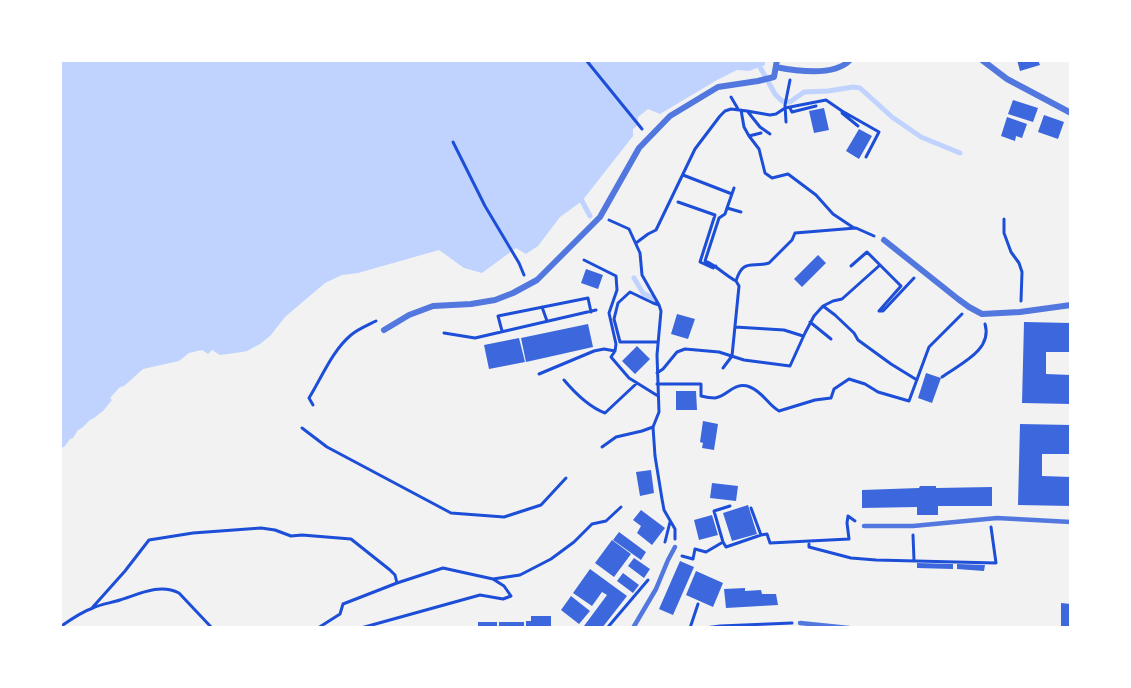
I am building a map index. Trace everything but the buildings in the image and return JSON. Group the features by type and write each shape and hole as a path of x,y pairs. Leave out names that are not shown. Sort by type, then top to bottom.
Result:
{"street":[{"path":"384,330 409,315 433,306 495,300 537,280 600,217 639,148 670,116 718,87 774,77 776,63 792,70 816,72 845,65 849,60"},
{"path":"982,60 1007,79 1071,113"},
{"path":"884,240 969,307 982,314 1020,312 1071,305"}],"lane":[{"path":"864,526 913,526 990,519 1071,522"},
{"path":"633,628 656,589 674,549"},
{"path":"800,622 849,628"}],"path":[{"path":"586,60 642,129"},
{"path":"728,93 739,110 749,136 759,149 765,173 772,178 788,174 816,195 833,214 856,228 884,240"},
{"path":"786,122 787,99"},
{"path":"636,243 656,230 695,149 725,111 731,109 770,115 776,114 785,107 790,108 826,100 879,132 866,157"},
{"path":"790,108 792,112 816,105"},
{"path":"747,111 760,127 770,134"},
{"path":"842,111 843,115 858,126"},
{"path":"749,136 761,133"},
{"path":"453,142 485,206 526,279"},
{"path":"683,175 732,194"},
{"path":"678,202 717,217 725,214 734,188"},
{"path":"727,208 741,212"},
{"path":"600,217 610,219 629,229 640,253 642,275 661,311 657,355 659,412 653,427 655,456 664,510 675,529 674,549 693,560 695,549 706,552 723,542"},
{"path":"717,217 700,262 713,268 716,266 739,285 732,356 723,368"},
{"path":"604,226 610,219"},
{"path":"1004,219 1004,233 1022,272 1020,312"},
{"path":"736,281 738,273 743,268 752,264 765,265 768,263 792,240 795,233 856,228"},
{"path":"851,266 867,252 901,286 879,311 883,311 921,269"},
{"path":"584,260 616,276 617,290 609,313 616,344 611,357 629,378 658,396"},
{"path":"657,373 677,352 685,349 719,352 744,360 790,366 814,316 823,306 842,299 880,265"},
{"path":"658,342 620,342 614,319 618,303 630,292 659,305"},
{"path":"444,333 475,338 593,311 588,298 498,316"},
{"path":"495,300 502,331"},
{"path":"823,306 854,333 858,340 917,380"},
{"path":"542,307 547,321"},
{"path":"657,384 701,384 701,396 708,398 717,398 737,386 747,386 763,396 773,408 779,411 815,400 831,398 834,389 849,379 865,384 878,392 909,401 929,346 969,307"},
{"path":"942,377 978,352 983,345 987,329 982,314"},
{"path":"313,405 309,398 342,344 352,334 378,320"},
{"path":"810,322 831,339"},
{"path":"735,327 784,330 803,336"},
{"path":"539,374 594,351 604,349 615,351"},
{"path":"564,380 574,391 599,411 605,413 637,383"},
{"path":"602,447 616,437 653,427"},
{"path":"302,428 327,447 451,513 504,517 541,504 566,478"},
{"path":"730,506 714,511 726,547 767,534 770,543 849,539 848,516 864,526"},
{"path":"493,579 520,575 551,559 574,542 592,524 606,521 621,507"},
{"path":"751,508 760,535"},
{"path":"809,544 809,547 851,558 996,564 990,519"},
{"path":"664,543 670,521"},
{"path":"913,526 914,560"},
{"path":"92,608 149,540 193,533 261,528 291,536 351,539 390,570 395,575 397,583"},
{"path":"318,628 340,614 343,604 443,568 493,579 504,586 511,596 503,599 480,595 361,628"},
{"path":"608,627 649,579"},
{"path":"60,627 75,616 92,608 145,592 164,589 179,594 212,628"},
{"path":"690,628 698,604"},
{"path":"705,628 800,622"}],"water":[{"path":"60,60 765,60 765,65 749,71 737,70 660,114 648,109 638,117 638,125 633,129 633,136 582,201 560,217 538,246 526,254 516,248 482,273 464,268 439,250 358,273 342,275 325,283 285,317 270,336 247,351 220,355 212,350 208,354 202,350 189,353 179,361 143,369 120,387 110,398 112,400 103,411 78,430 73,438 60,449"}],"waterway":[{"path":"760,67 775,94 782,101 790,102 804,92 860,88 892,117 921,137 960,153"},
{"path":"582,201 590,216"},
{"path":"634,278 643,293 655,300"}]}
